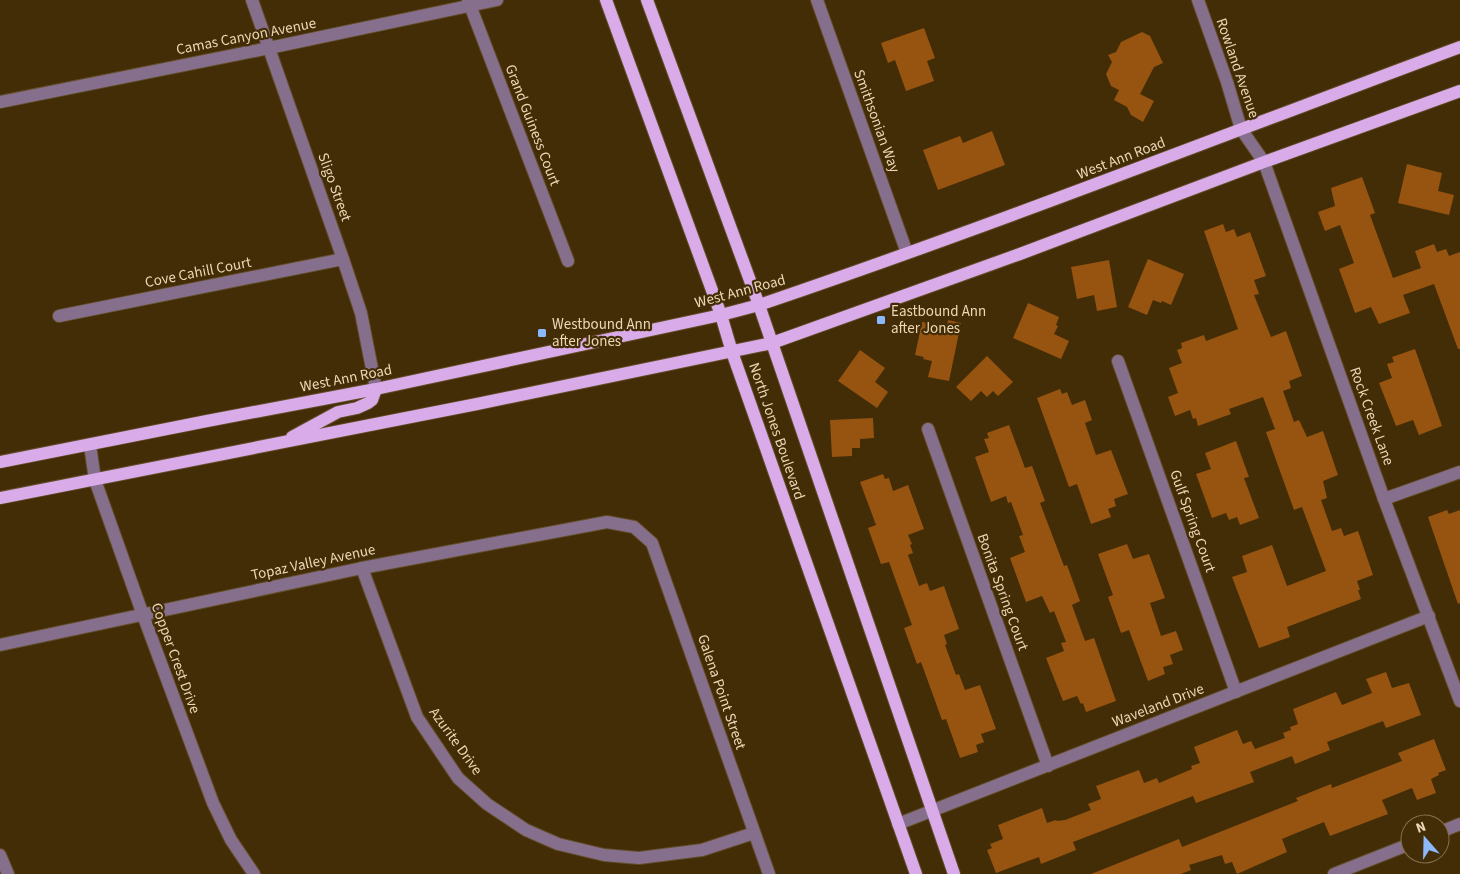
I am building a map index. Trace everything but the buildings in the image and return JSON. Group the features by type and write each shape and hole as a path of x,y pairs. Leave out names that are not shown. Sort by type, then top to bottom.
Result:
{"main road":[{"name":"North Jones Boulevard","path":"606,0 721,314 732,352 916,874"},
{"name":"North Jones Boulevard","path":"646,0 759,304 954,874"},
{"name":"West Ann Road","path":"0,462 376,389 721,314 759,304 1076,192 1460,48"},
{"path":"0,498 282,443 772,343 1010,258 1264,162 1460,91"},
{"path":"282,443 338,412 357,408 368,403 372,400 376,389"}],"street":[{"name":"Sligo Street","path":"252,0 361,314 376,389"},
{"name":"Camas Canyon Avenue","path":"0,102 269,48 469,3 497,0"},
{"name":"Smithsonian Way","path":"817,0 907,253"},
{"name":"Rowland Avenue","path":"1198,0 1227,82 1241,129 1251,145"},
{"name":"Grand Guiness Court","path":"469,3 568,261"},
{"name":"Rock Creek Lane","path":"1251,145 1264,162 1384,499 1460,701"},
{"name":"Cove Cahill Court","path":"59,316 343,259"},
{"name":"Gulf Spring Court","path":"1118,361 1236,692"},
{"name":"Bonita Spring Court","path":"928,429 1048,766"},
{"name":"Copper Crest Drive","path":"90,445 95,480 213,803 231,840 254,874"},
{"path":"1384,499 1460,472"},
{"name":"Topaz Valley Avenue","path":"0,646 362,568 607,522 634,527"},
{"name":"Galena Point Street","path":"634,527 652,543 769,874"},
{"name":"Azurite Drive","path":"362,568 417,717 458,778 486,804 526,830 558,844 604,855 638,858 702,850 754,833"},
{"name":"Waveland Drive","path":"898,824 1429,616"},
{"path":"1334,874 1400,848"},
{"path":"0,855 8,874"}],"place":[{"name":"Eastbound Ann after Jones","path":"881,320"},
{"name":"Westbound Ann after Jones","path":"542,333"}]}
